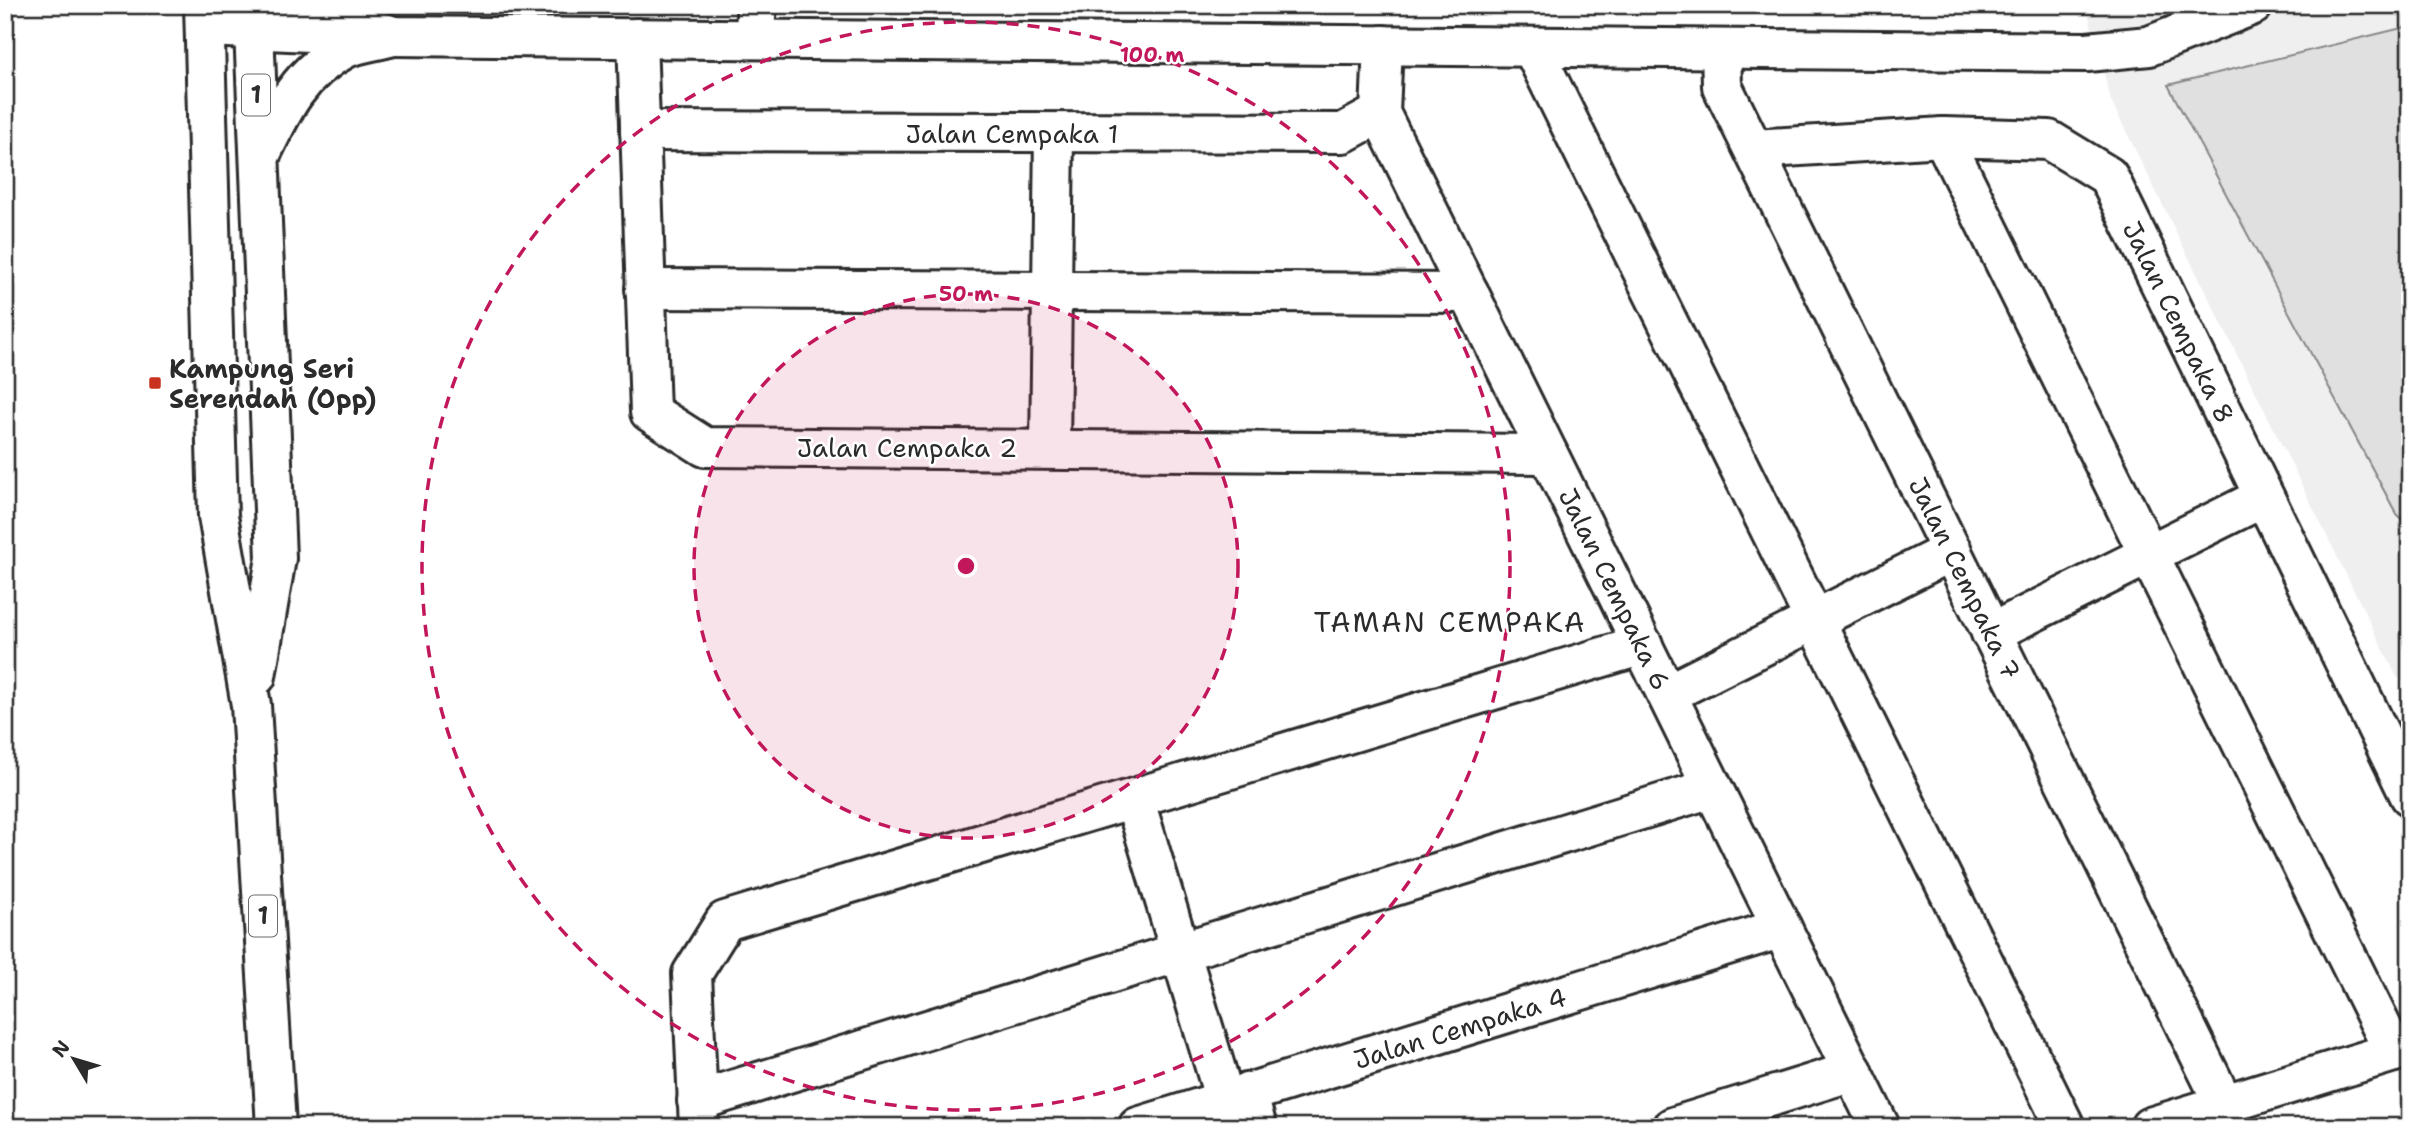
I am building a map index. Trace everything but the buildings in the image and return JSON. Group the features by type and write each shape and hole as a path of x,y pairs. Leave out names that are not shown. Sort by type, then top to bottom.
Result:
{"street":[{"path":"310,5 394,36"},
{"path":"205,16 253,17 394,36 637,38 756,22 1383,45 2087,52 2150,46 2253,5"},
{"name":"1","path":"205,16 218,516 251,705 276,1127"},
{"name":"1","path":"251,705 276,558 253,17"},
{"path":"259,160 285,102 310,73 347,48 394,36"},
{"name":"Jalan Cempaka 2","path":"637,38 650,412 705,447 1548,454"},
{"name":"Jalan Cempaka 6","path":"1383,45 1380,113 1880,1127"},
{"path":"1532,47 2065,1127"},
{"name":"Jalan Cempaka 7","path":"1721,49 1722,86 2224,1104"},
{"name":"Jalan Cempaka 1","path":"640,131 1343,133 1380,113"},
{"path":"1050,448 1054,133"},
{"path":"1942,137 2148,555 2402,1049 2150,1127"},
{"name":"Jalan Cempaka 8","path":"1754,149 1942,137 2049,140 2108,176 2410,796"},
{"path":"645,289 1469,293"},
{"path":"1991,633 2264,497"},
{"path":"1667,694 1952,551"},
{"path":"1643,645 725,921 692,974 698,1114 1180,952 1712,788"},
{"path":"1134,798 1180,952 1243,1107"},
{"name":"Jalan Cempaka 4","path":"1138,1127 1243,1107 1782,928"},
{"path":"1673,1127 1853,1071"}],"shaded area":[{"path":"2086,5 2410,5 2410,686 2397,677 2111,101"},
{"path":"2410,26 2410,526 2397,515 2168,85"}],"place":[{"name":"Kampung Seri Serendah (Opp)","path":"155,383"}],"district":[{"name":"TAMAN CEMPAKA","path":"1450,622"}]}
